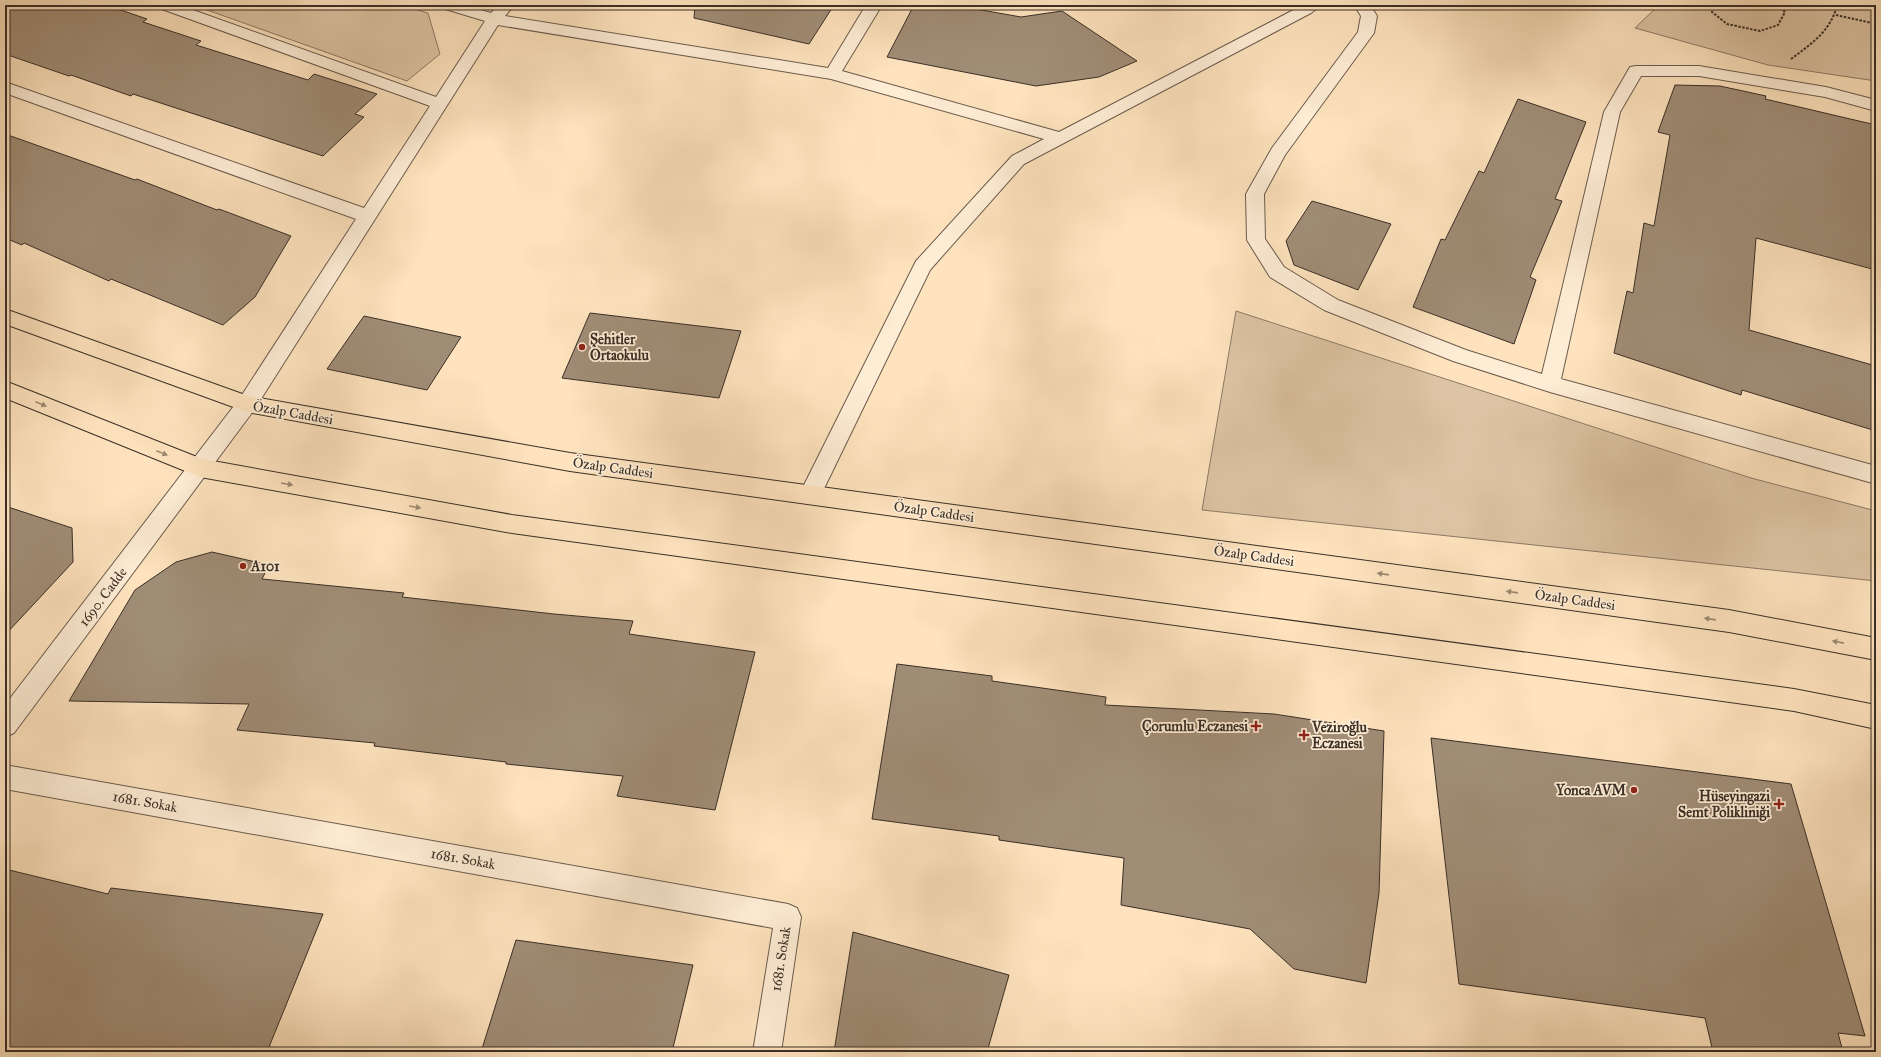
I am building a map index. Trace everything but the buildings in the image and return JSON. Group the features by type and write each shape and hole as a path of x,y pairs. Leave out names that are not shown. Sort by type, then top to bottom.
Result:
{"main road":[{"name":"Özalp Caddesi","path":"5,316 247,404 570,462 1728,622 1876,649"},
{"path":"5,389 200,468 512,524 1794,700 1876,717"}],"street":[{"path":"164,5 440,104"},
{"path":"447,5 494,19 832,74 1061,138"},
{"name":"1690. Cadde","path":"5,725 247,404 494,19 506,5"},
{"path":"832,74 874,5"},
{"path":"810,495 923,266 1018,160 1313,5"},
{"path":"1362,5 1369,16 1366,33 1278,152 1255,194 1256,240 1277,272 1331,305 1460,356 1550,384 1876,475"},
{"path":"1550,384 1612,112 1636,71 1699,70 1826,92 1876,106"},
{"path":"5,87 368,216"},
{"name":"1681. Sokak","path":"5,777 788,917 767,1052"}],"path":[{"path":"1718,5 1712,12 1727,24 1760,30 1778,25 1785,12 1778,5"},
{"path":"1798,61 1791,59 1818,40 1836,15 1837,5"},
{"path":"1836,15 1872,23 1876,27"}],"shaded area":[{"path":"193,5 400,5 428,13 440,54 407,81"},
{"path":"1659,5 1876,5 1876,81 1768,65 1635,28"},
{"path":"1236,311 1751,478 1876,511 1876,581 1202,510"}],"place":[{"name":"Şehitler Ortaokulu","path":"582,347"},
{"name":"A101","path":"243,566"},
{"name":"Çorumlu Eczanesi","path":"1256,726"},
{"name":"Veziroğlu Eczanesi","path":"1304,735"},
{"name":"Yonca AVM","path":"1634,790"},
{"name":"Hüseyingazi Semt Polikliniği","path":"1779,804"}]}
